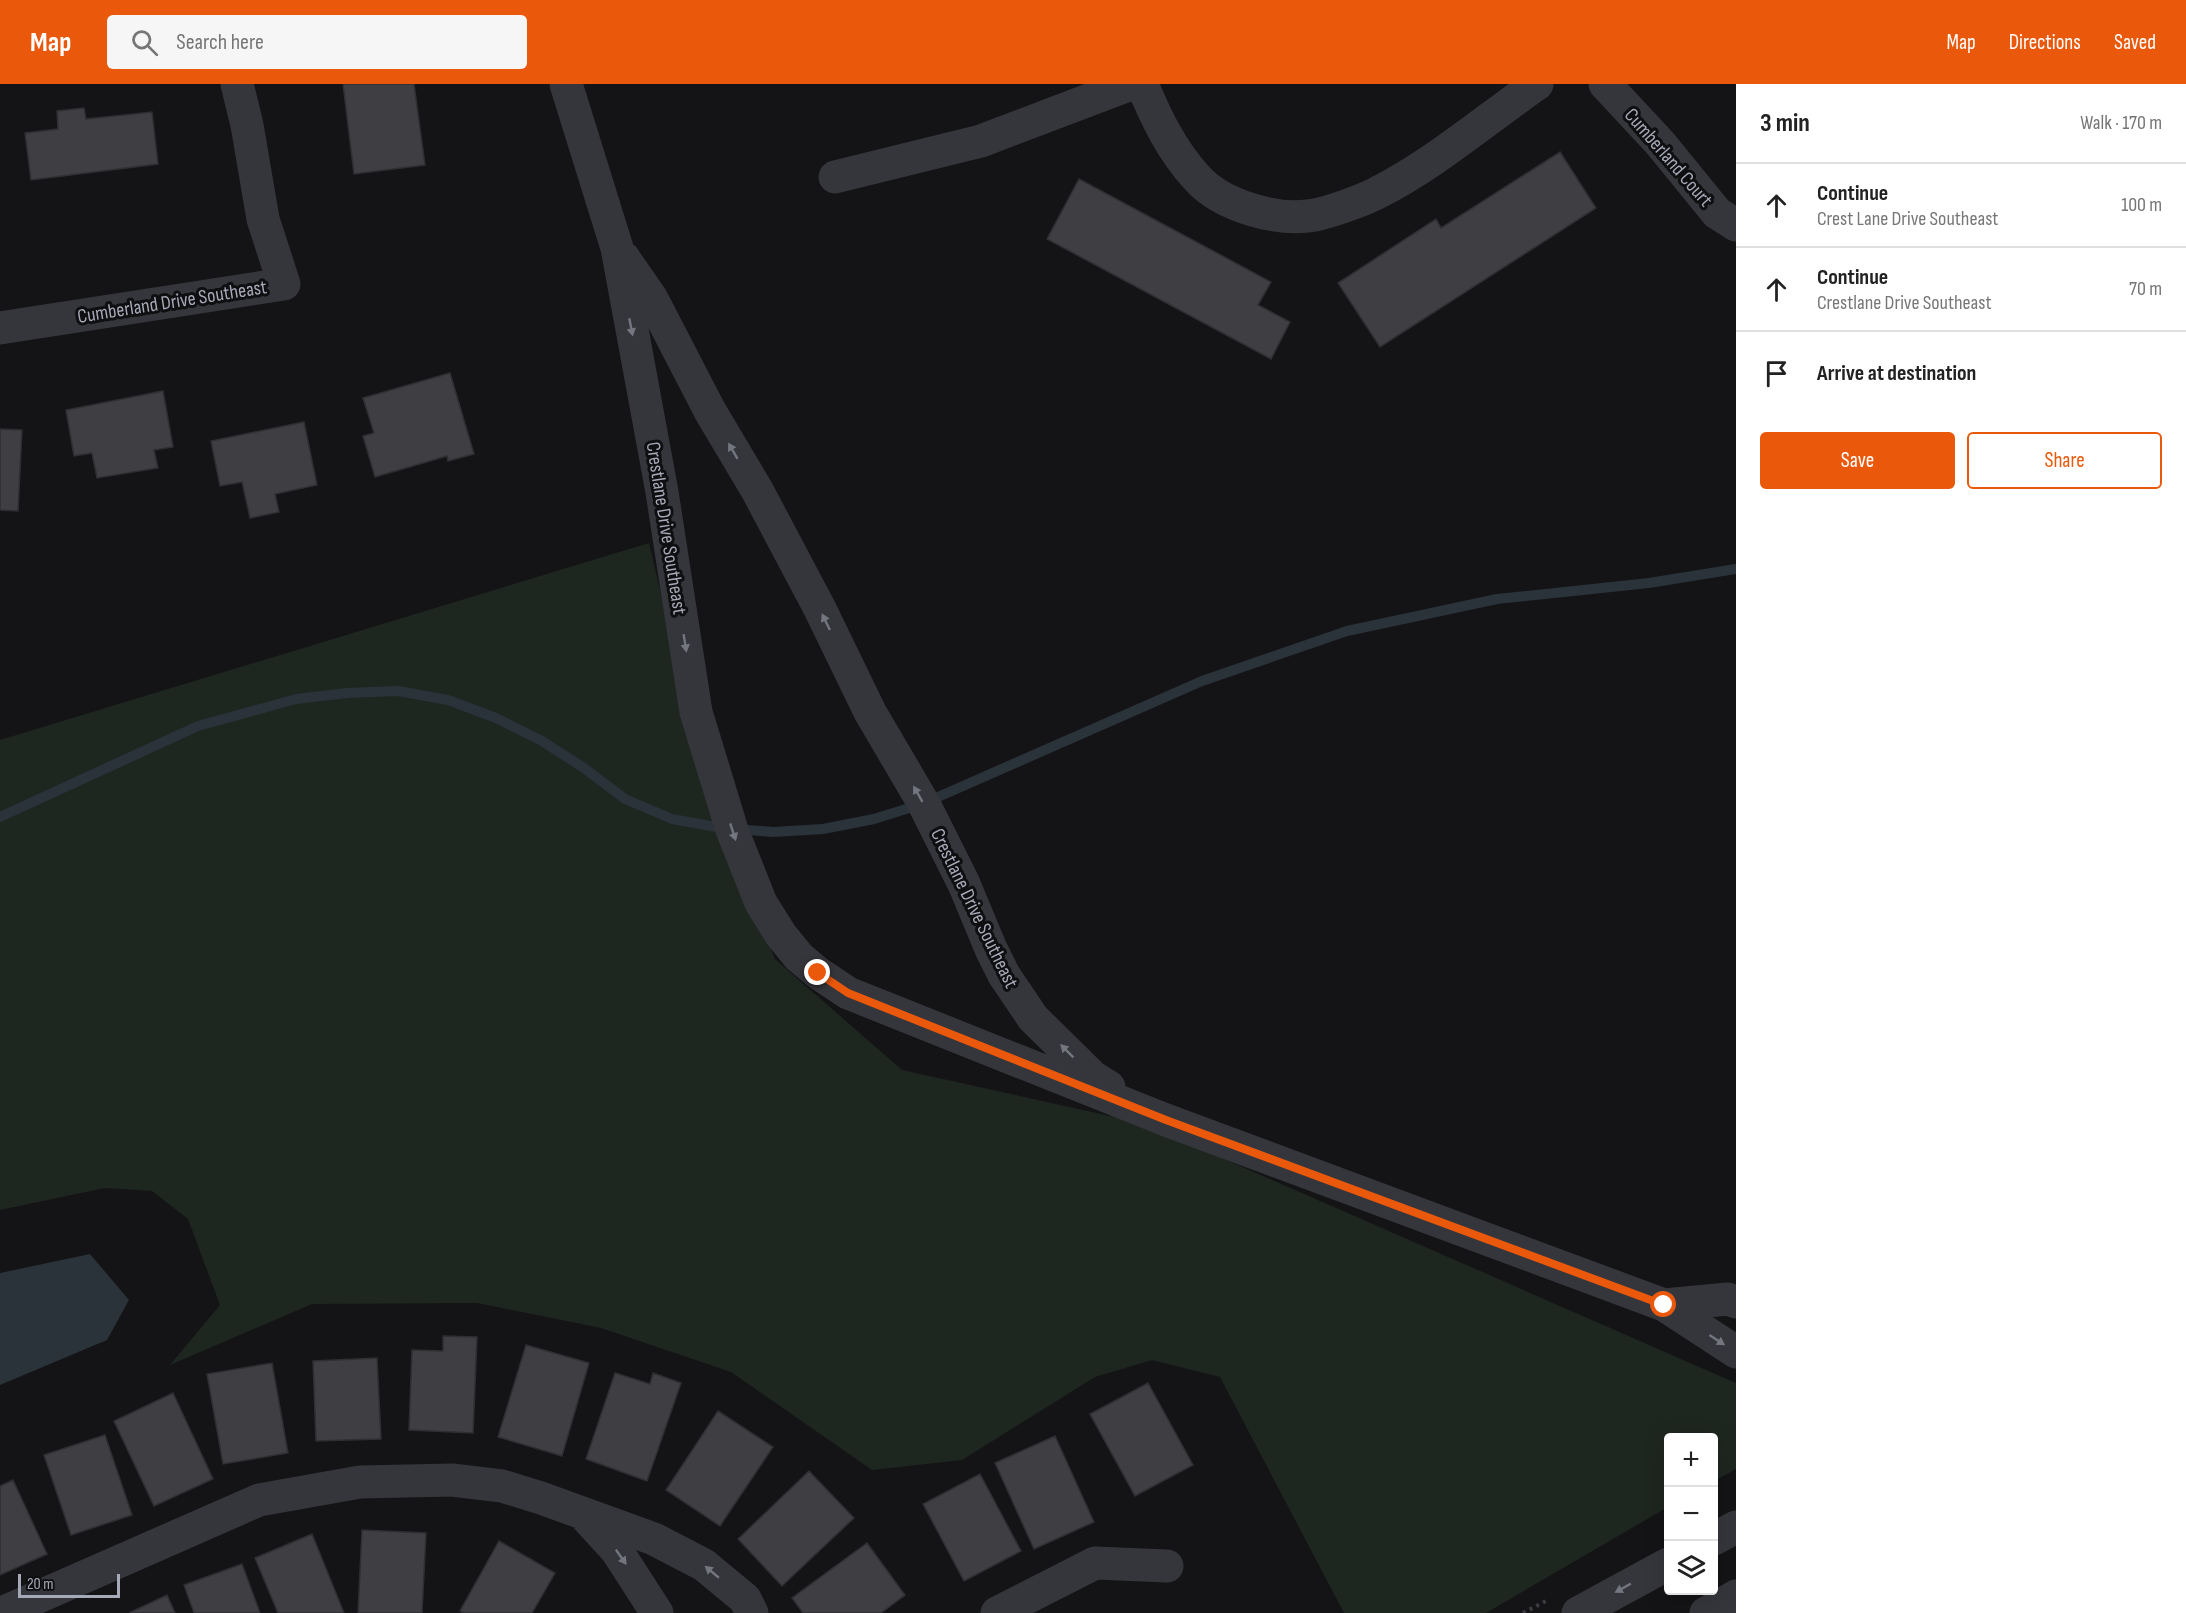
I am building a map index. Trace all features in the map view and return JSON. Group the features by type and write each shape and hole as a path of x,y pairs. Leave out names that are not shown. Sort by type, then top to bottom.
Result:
{"street":[{"name":"Cumberland Drive Southeast","path":"0,328 284,284 263,219 247,125 237,84"},
{"name":"Crestlane Drive Southeast","path":"566,84 617,249 662,492 696,712 739,850 760,903 800,957 818,973 848,993 1166,1120"},
{"path":"835,177 981,141 1131,84"},
{"path":"1142,84 1155,117 1180,158 1198,180 1222,198 1254,211 1289,216 1314,215 1373,195 1410,175 1537,84"},
{"name":"Cumberland Court","path":"1605,84 1660,143 1717,213 1736,225"},
{"name":"Crestlane Drive Southeast","path":"617,249 652,299 710,411 757,490 870,712 924,804 964,884 1004,975 1033,1018 1093,1077 1166,1120"},
{"path":"1166,1120 1664,1305 1736,1352"},
{"path":"1664,1305 1728,1299 1736,1302"},
{"path":"2,1613 259,1500 360,1482 452,1480 502,1486 654,1539 704,1565 745,1599 752,1613"},
{"path":"583,1513 617,1551 657,1613"},
{"path":"1718,1536 1736,1527"},
{"path":"998,1613 1095,1563 1167,1566"},
{"path":"1578,1613 1664,1566"},
{"path":"1706,1613 1736,1596"}],"shaded area":[{"path":"649,543 709,799 775,959 902,1070 1142,1123 1736,1383 1736,1469 1718,1479 1718,1433 1664,1433 1664,1509 1486,1613 1344,1613 1220,1377 1152,1360 1095,1377 962,1460 872,1470 731,1372 601,1328 477,1303 312,1304 170,1365 220,1305 188,1219 152,1191 105,1188 0,1210 0,740"},
{"path":"90,1254 129,1300 107,1340 0,1385 0,1273"}],"building":[{"path":"343,84 414,84 425,165 354,174"},
{"path":"84,108 86,119 152,112 158,164 31,180 25,133 58,129 57,111"},
{"path":"1560,152 1596,208 1380,347 1338,283 1436,219 1441,228"},
{"path":"1079,179 1271,282 1258,305 1290,322 1271,359 1047,239"},
{"path":"450,373 474,454 448,461 447,456 375,477 363,436 374,433 363,398"},
{"path":"163,391 173,447 154,450 158,468 97,478 92,453 74,456 66,410"},
{"path":"304,422 317,485 275,494 279,512 250,518 242,482 220,486 211,441"},
{"path":"0,429 22,430 18,511 0,510"},
{"path":"443,1336 477,1337 473,1433 409,1430 412,1350 443,1351"},
{"path":"526,1345 589,1363 562,1456 498,1437"},
{"path":"377,1358 381,1439 316,1441 313,1361"},
{"path":"272,1363 288,1453 223,1464 207,1374"},
{"path":"615,1373 650,1384 653,1373 681,1383 647,1481 586,1459"},
{"path":"1148,1383 1193,1465 1135,1496 1090,1414"},
{"path":"173,1393 213,1479 154,1506 114,1421"},
{"path":"718,1411 773,1447 720,1526 666,1490"},
{"path":"105,1435 132,1515 71,1535 44,1455"},
{"path":"1055,1436 1094,1522 1034,1549 995,1463"},
{"path":"809,1471 854,1518 782,1586 738,1539"},
{"path":"980,1474 1021,1551 964,1581 923,1504"},
{"path":"13,1480 47,1554 0,1575 0,1486"},
{"path":"362,1530 426,1533 422,1613 358,1613"},
{"path":"312,1534 344,1613 278,1613 255,1558"},
{"path":"499,1541 555,1573 532,1613 464,1613 460,1611"},
{"path":"867,1543 905,1595 881,1613 803,1613 792,1598"},
{"path":"242,1564 260,1613 194,1613 184,1585"},
{"path":"167,1595 175,1613 129,1613"}],"waterway":[{"path":"0,817 198,726 296,699 347,693 398,691 448,700 496,718 542,741 584,768 625,799 672,819 722,828 773,832 823,829 874,819 922,804 1202,681 1347,631 1497,599 1649,583 1736,569"}],"route":[{"path":"818,973 848,993 1166,1120 1664,1305"}]}
